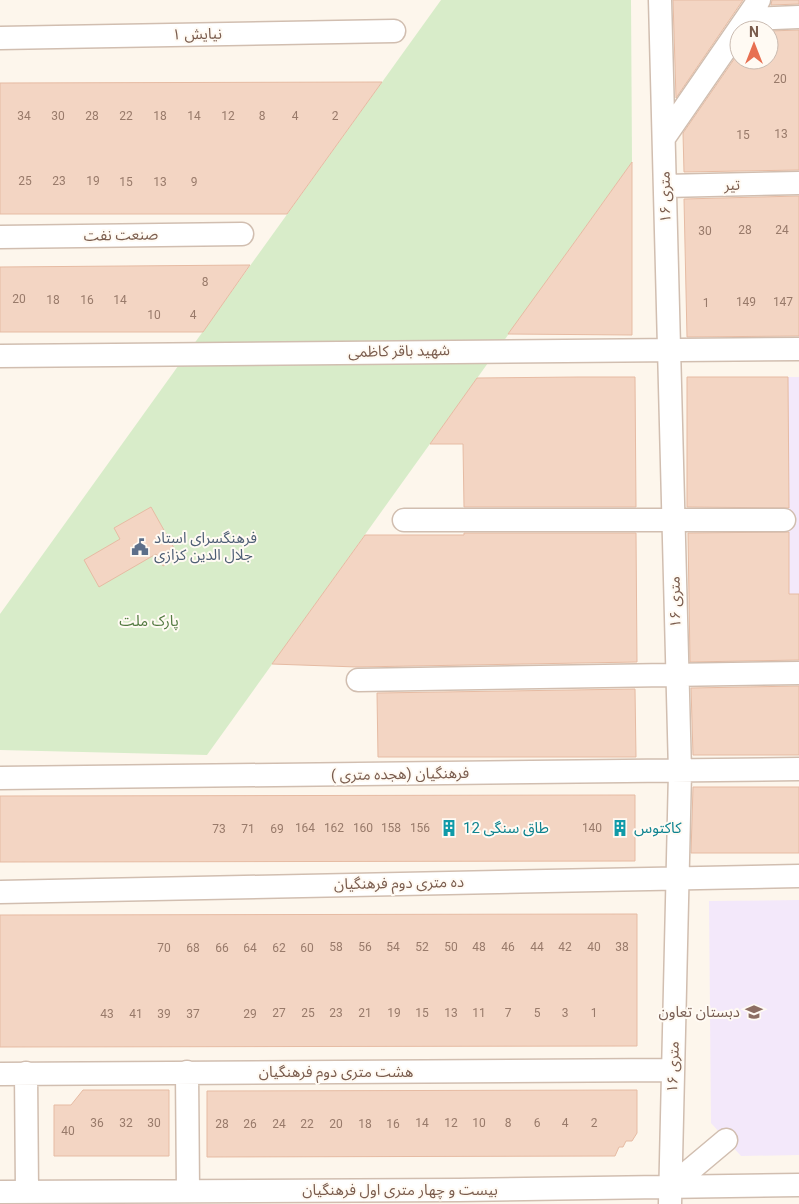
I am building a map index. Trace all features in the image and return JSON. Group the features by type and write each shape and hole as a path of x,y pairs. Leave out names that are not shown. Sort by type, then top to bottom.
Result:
{"street":[{"name":"۱۶ متری","path":"660,0 680,772 670,1196"},
{"path":"664,138 759,0"},
{"path":"746,19 799,17"},
{"name":"نیایش ۱","path":"0,38 394,31"},
{"name":"تیر","path":"665,186 799,183"},
{"name":"صنعت نفت","path":"0,237 242,234"},
{"name":"شهید باقر کاظمی","path":"0,356 668,348 799,349"},
{"path":"404,520 784,520"},
{"path":"358,680 799,673"},
{"name":"فرهنگیان (هجده متری )","path":"0,778 680,772 799,769"},
{"name":"ده متری دوم فرهنگیان","path":"0,892 799,876"},
{"name":"هشت متری دوم فرهنگیان","path":"0,1074 673,1070"},
{"path":"187,1072 188,1191"},
{"path":"26,1074 27,1192"},
{"path":"670,1196 726,1140"},
{"name":"بیست و چهار متری اول فرهنگیان","path":"0,1192 188,1191 233,1197 670,1196 799,1185"}],"shaded area":[{"path":"788,377 799,377 799,594 789,594"},
{"name":"دبستان تعاون","path":"799,900 799,1155 741,1156 711,1123 709,901"}],"green space":[{"name":"پارک ملت","path":"441,0 631,0 632,162 207,755 0,750 0,614"}],"building":[{"path":"673,0 743,0 729,20 676,98"},
{"path":"772,0 799,0 799,4 771,5"},
{"path":"799,30 799,170 684,172 683,133 729,66 729,70 779,70 779,31"},
{"path":"382,82 287,214 0,214 0,83"},
{"path":"632,162 632,335 508,334 579,236"},
{"path":"799,196 799,336 687,337 684,199"},
{"path":"250,265 203,332 0,332 0,267"},
{"path":"635,377 636,507 464,507 463,444 430,444 477,378"},
{"path":"687,377 788,377 789,508 687,507"},
{"name":"فرهنگسرای استاد جلال الدین کزازی","path":"151,507 179,557 163,566 156,554 99,587 84,560 120,539 114,528"},
{"path":"789,532 789,594 799,594 799,660 690,662 688,533"},
{"path":"464,533 636,533 637,662 357,667 272,664 365,535 464,535"},
{"path":"799,686 799,755 693,755 691,688"},
{"path":"635,689 636,757 378,757 377,693"},
{"path":"693,787 799,787 799,853 691,853"},
{"path":"635,795 635,861 0,862 0,796"},
{"path":"637,914 637,1046 0,1047 0,915"},
{"path":"83,1090 169,1090 169,1156 54,1156 54,1105 71,1105"},
{"path":"637,1090 637,1133 632,1141 626,1141 623,1147 619,1147 615,1156 207,1157 207,1091"}],"place":[{"name":"فرهنگسرای استاد جلال الدین کزازی","path":"140,547"},
{"name":"طاق سنگی 12","path":"449,828"},
{"name":"کاکتوس","path":"620,828"},
{"name":"دبستان تعاون","path":"754,1012"}]}
